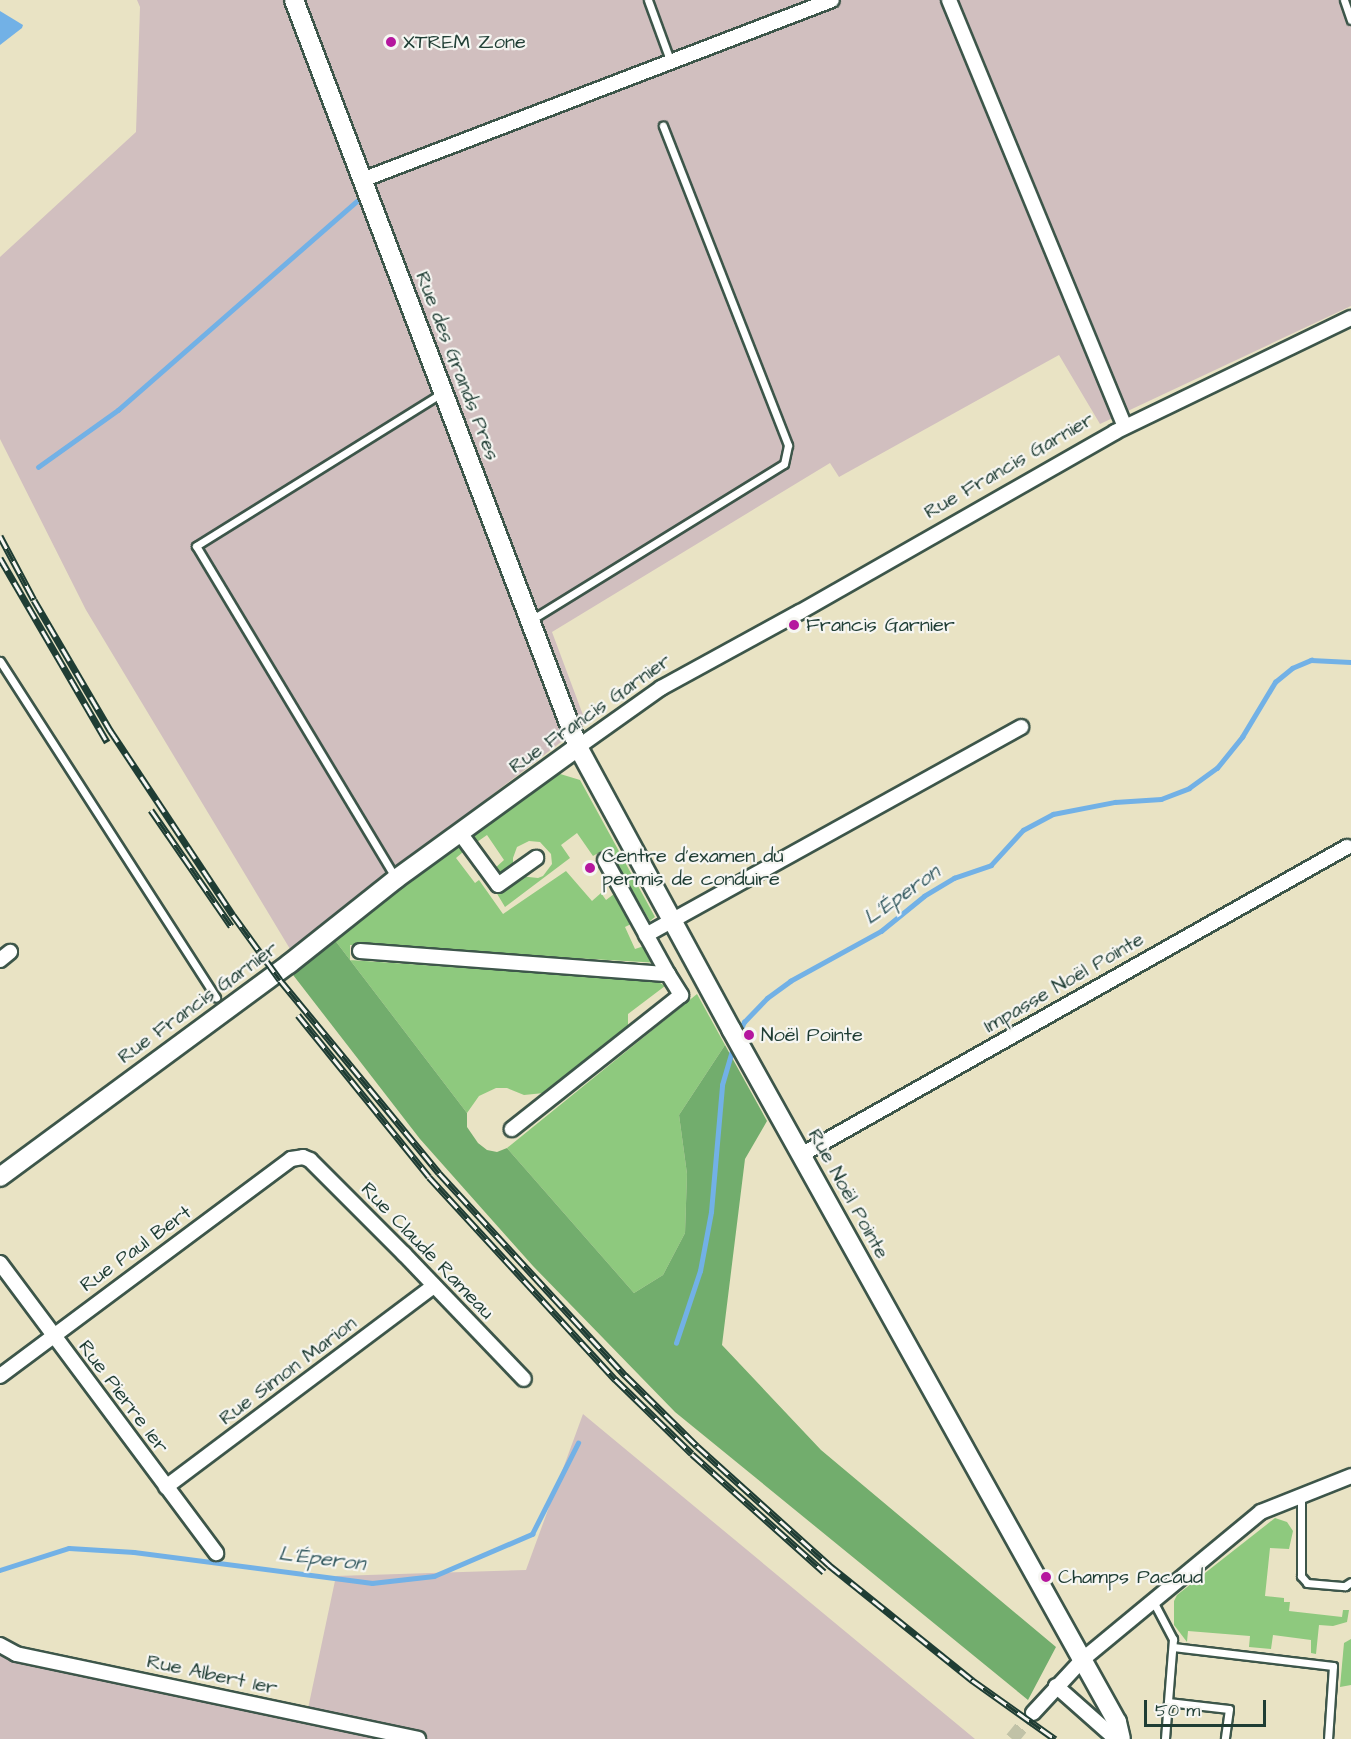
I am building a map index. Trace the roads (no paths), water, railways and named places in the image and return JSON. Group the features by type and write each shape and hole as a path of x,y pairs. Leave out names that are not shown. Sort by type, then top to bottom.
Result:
{"street":[{"name":"Rue des Grands Pres","path":"294,0 578,747"},
{"path":"362,180 670,60 832,0"},
{"path":"949,0 1125,426"},
{"name":"Rue Francis Garnier","path":"0,1177 289,964 396,879 661,687 800,612 1125,426 1351,318"},
{"path":"646,935 1021,727"},
{"name":"Rue Noël Pointe","path":"578,747 740,1046 1117,1722 1121,1739"},
{"path":"460,833 498,885 536,858"},
{"name":"Impasse Noël Pointe","path":"801,1155 1347,847"},
{"path":"512,1129 681,995 605,860"},
{"path":"360,951 668,974"},
{"name":"Rue Claude Rameau","path":"298,1157 310,1160 524,1379"},
{"name":"Rue Paul Bert","path":"0,1376 298,1157"},
{"name":"Rue Pierre 1er","path":"0,1263 216,1553"},
{"name":"Rue Simon Marion","path":"166,1487 434,1286"},
{"path":"1033,1713 1082,1660 1154,1603 1261,1512 1351,1476"},
{"name":"Rue Albert 1er","path":"0,1645 16,1654 418,1739"},
{"path":"1056,1686 1116,1739"}],"lane":[{"path":"648,0 670,60"},
{"path":"1344,0 1351,21"},
{"path":"531,620 784,464 788,445 663,126"},
{"path":"396,879 196,546 443,393"},
{"path":"0,661 216,998"},
{"path":"1301,1496 1301,1576 1307,1583 1345,1586 1351,1582"},
{"path":"1154,1603 1173,1640 1165,1739"},
{"path":"1173,1647 1333,1666 1328,1739"},
{"path":"1168,1702 1229,1709 1226,1739"}],"water":[{"path":"0,11 23,25 0,45"}],"waterway":[{"path":"38,467 118,410 357,201"},
{"name":"L'Éperon","path":"739,1033 744,1022 767,998 790,981 881,931 924,896 954,878 991,865 1023,830 1053,814 1115,802 1161,799 1189,788 1217,768 1242,737 1275,682 1292,668 1311,660 1351,662"},
{"name":"L'Éperon","path":"676,1343 700,1271 711,1212 722,1085 734,1044"},
{"name":"L'Éperon","path":"0,1570 69,1548 134,1552 372,1583 434,1576 532,1534 578,1443"}],"tunnel":[{"path":"1012,1739 1033,1713"}],"railway":[{"path":"0,536 34,600 110,730 233,915 280,980 439,1173 625,1375 697,1446 829,1565 972,1680 1055,1739"},
{"path":"0,558 107,742"},
{"path":"151,810 231,926"},
{"path":"298,1015 429,1177 615,1379 692,1454 824,1572"}],"place":[{"name":"XTREM Zone","path":"391,42"},
{"name":"Francis Garnier","path":"794,625"},
{"name":"Centre d'examen du permis de conduire","path":"590,868"},
{"name":"Noël Pointe","path":"749,1035"},
{"name":"Champs Pacaud","path":"1046,1577"}]}
